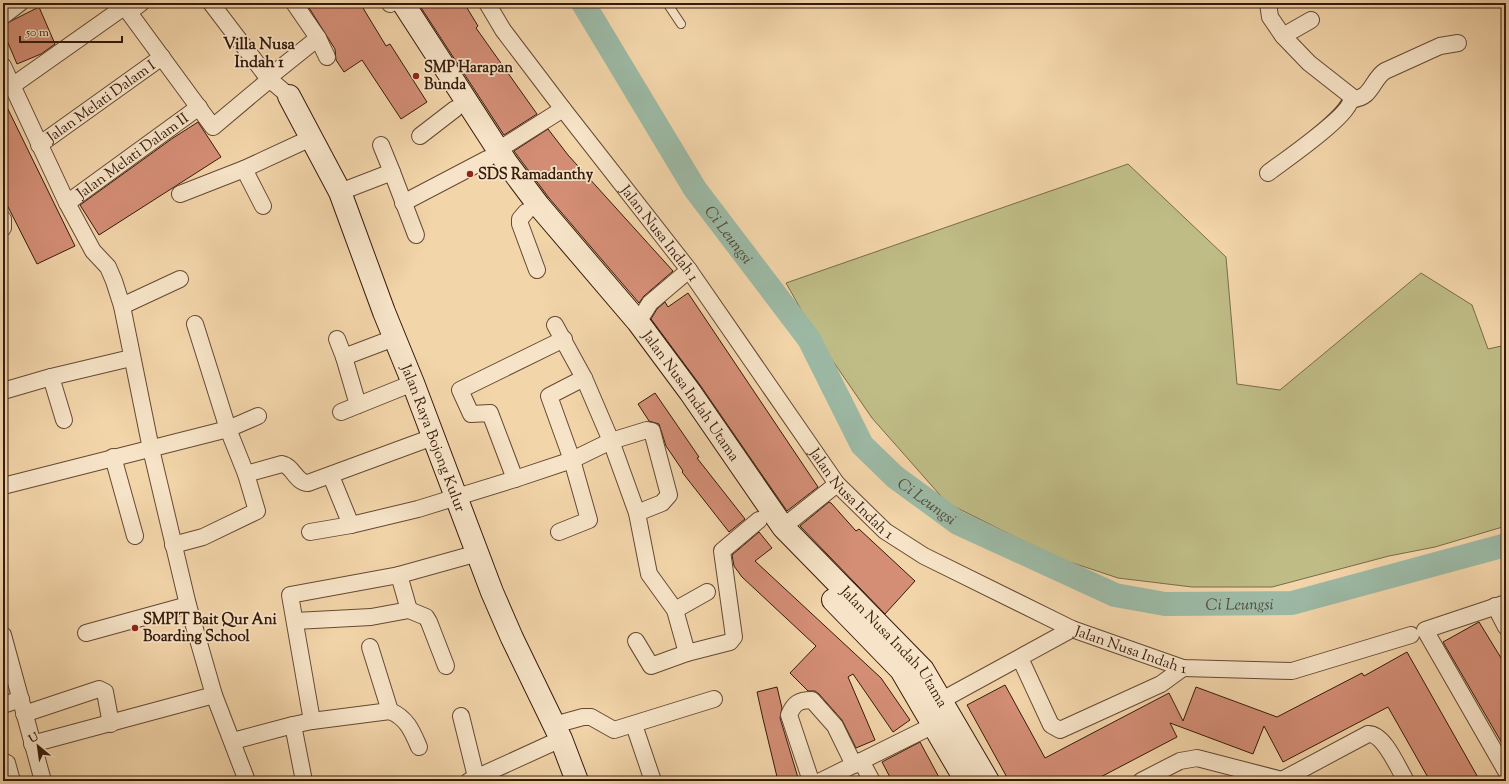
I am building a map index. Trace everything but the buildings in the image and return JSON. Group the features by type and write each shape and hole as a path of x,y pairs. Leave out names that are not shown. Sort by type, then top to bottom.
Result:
{"street":[{"path":"3,16 20,3"},
{"path":"211,3 269,79 289,96"},
{"path":"294,3 318,38 327,57"},
{"name":"Jalan Nusa Indah Utama","path":"393,3 455,109 638,322 690,392 735,471 759,520 784,549 901,670 966,781"},
{"name":"Jalan Nusa Indah Utama","path":"393,3 493,154 526,212 626,325 735,471 783,527 919,665 942,700 988,781"},
{"name":"Jalan Nusa Indah 1","path":"487,3 503,30 563,109 690,270 837,484 885,531 924,556 1072,629 1183,668 1292,671 1411,634"},
{"path":"1268,3 1270,17 1283,36 1308,62 1351,96 1352,99"},
{"path":"8,88 129,6 162,57 213,127 318,38"},
{"path":"1283,36 1311,20"},
{"path":"1352,99 1361,97 1368,92 1374,86 1381,73 1385,70 1440,46 1458,43"},
{"name":"Jalan Melati Dalam I","path":"39,145 162,57"},
{"path":"3,66 8,88 93,251 108,266 122,306 150,449 188,605 214,695 247,781"},
{"name":"Jalan Raya Bojong Kulur","path":"289,96 340,192 394,338 413,383 512,638 557,732 577,781"},
{"path":"1268,173 1334,122 1350,104 1352,99"},
{"name":"Jalan Melati Dalam II","path":"67,203 199,107"},
{"path":"420,136 455,109"},
{"path":"403,203 493,154 563,109"},
{"path":"180,194 244,169 311,138"},
{"path":"381,145 416,235"},
{"path":"244,169 263,206"},
{"path":"340,192 392,172"},
{"path":"526,212 520,219 520,224 537,270"},
{"path":"3,219 3,228"},
{"path":"638,322 650,303 690,270"},
{"path":"122,306 180,279"},
{"path":"173,545 203,537 257,511 246,474 228,429 195,324"},
{"path":"555,325 584,378 611,441 637,513 649,574 676,610 687,653"},
{"path":"344,356 394,338"},
{"path":"337,339 344,356 358,405"},
{"path":"514,479 490,414 471,414 460,390 564,339"},
{"path":"3,391 51,377 131,358"},
{"path":"51,377 64,420"},
{"path":"559,532 589,520 572,460 549,396 584,378"},
{"path":"341,412 413,383"},
{"path":"3,486 228,429 258,416"},
{"path":"310,532 351,525 418,508 514,479 572,460 611,441 647,430 652,431 669,495 662,503 637,513"},
{"path":"246,474 282,464 286,465 305,483 331,476 433,437"},
{"path":"113,457 135,536"},
{"path":"331,476 351,525"},
{"path":"783,527 837,484"},
{"path":"636,641 651,666 687,653 730,642 734,637 722,551 759,520"},
{"path":"312,721 296,621 289,598 293,594 399,575 478,553"},
{"path":"399,575 409,610"},
{"path":"676,610 707,592"},
{"path":"1506,627 1501,604 1425,630 1506,771"},
{"path":"86,633 188,605"},
{"path":"296,621 371,617 409,610 426,617 446,666"},
{"path":"942,700 1072,629"},
{"path":"3,635 43,781"},
{"path":"370,647 390,711"},
{"path":"1020,658 1051,725 1060,730 1161,684 1183,668"},
{"path":"3,705 23,707 100,689 105,692 111,724"},
{"path":"32,744 111,724 214,695"},
{"path":"460,716 474,780 583,717 592,717 614,730 714,699"},
{"path":"811,781 789,715 794,705 801,700 812,700 836,726 857,763 872,781"},
{"path":"232,742 312,721 390,711 400,715 405,720 419,747"},
{"path":"293,725 304,781"},
{"path":"634,725 653,781"},
{"path":"821,781 934,725"},
{"path":"1141,781 1180,761 1197,758 1281,780 1368,734 1372,734 1382,740 1406,781"},
{"path":"7,763 12,781"}],"lane":[{"path":"667,3 681,24"}],"shaded area":[{"path":"1128,164 1226,257 1237,384 1280,390 1421,273 1472,305 1488,349 1506,345 1506,526 1435,547 1389,556 1272,587 1192,587 1118,578 1058,558 947,503 872,418 817,338 786,283"}],"waterway":[{"name":"Ci Leungsi","path":"583,3 695,189 809,339 862,445 895,477 958,523 1115,595 1165,604 1292,603 1506,545"}],"place":[{"name":"SMP Harapan Bunda","path":"416,76"},
{"name":"SDS Ramadanthy","path":"470,174"},
{"name":"SMPIT Bait Qur Ani Boarding School","path":"135,628"}],"district":[{"name":"Villa Nusa Indah 1","path":"259,52"}]}
